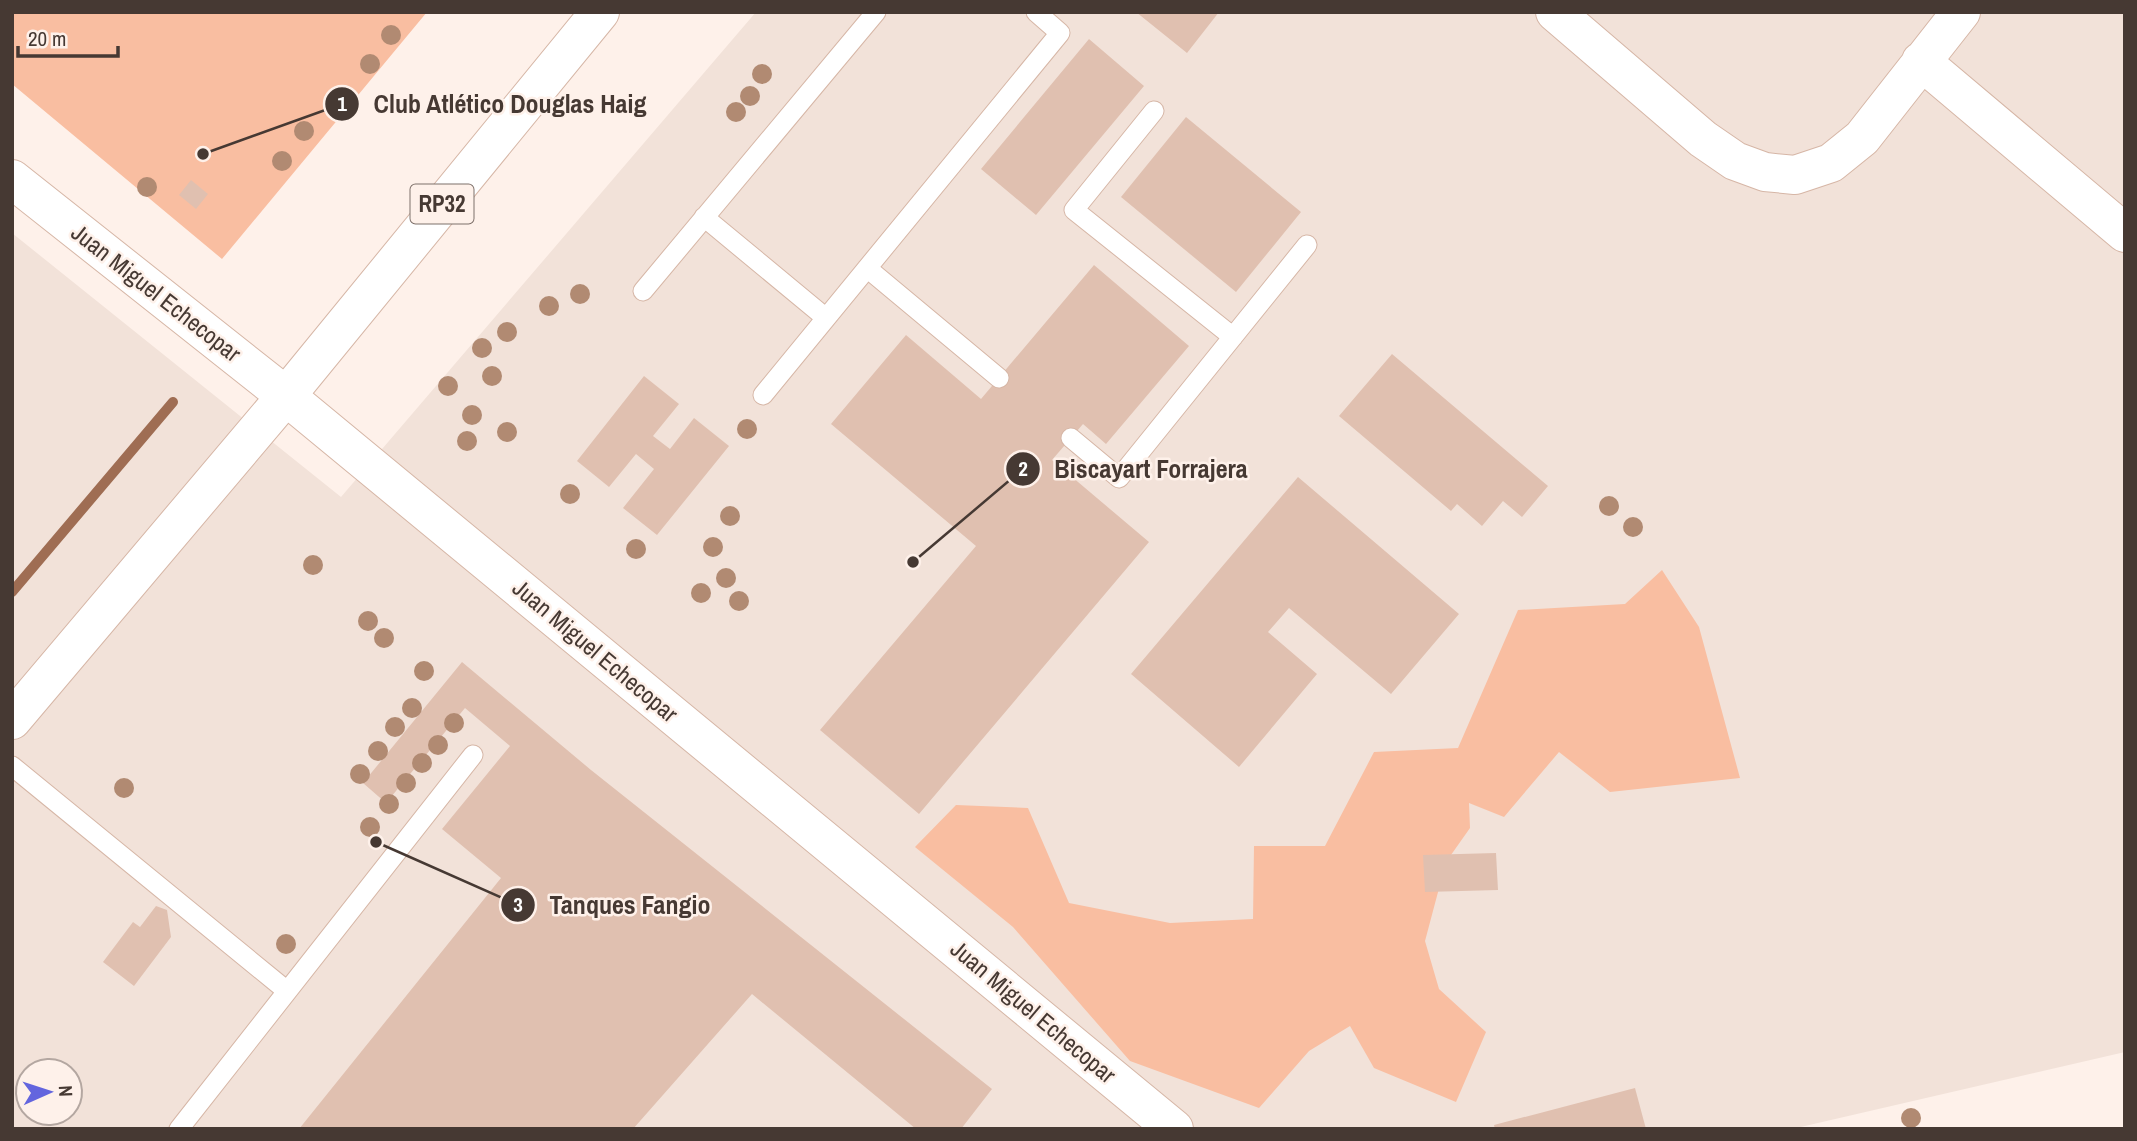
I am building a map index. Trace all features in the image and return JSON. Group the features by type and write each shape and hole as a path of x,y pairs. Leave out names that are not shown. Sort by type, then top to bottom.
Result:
{"street":[{"name":"RP32","path":"12,720 286,396 600,12"},
{"path":"1555,12 1703,139 1735,161 1765,172 1795,175 1831,163 1862,138 1961,12"},
{"path":"1921,61 2125,233"},
{"name":"Juan Miguel Echecopar","path":"12,179 286,396 1174,1129"}],"lane":[{"path":"643,291 876,12"},
{"path":"763,395 1060,33 1036,12"},
{"path":"1154,111 1074,210 1233,337"},
{"path":"704,217 826,318"},
{"path":"1071,438 1119,478 1307,245"},
{"path":"867,268 999,378"},
{"path":"179,1129 473,755"},
{"path":"12,766 287,991"}],"shaded area":[{"path":"12,12 427,12 222,259 12,84"},
{"path":"756,12 2125,12 2125,1052 1792,1129 12,1129 12,233 341,497"},
{"path":"1662,570 1699,627 1740,778 1610,792 1559,752 1504,817 1469,803 1470,828 1446,862 1425,941 1439,989 1486,1032 1456,1102 1374,1068 1350,1026 1309,1051 1259,1108 1130,1061 1013,927 915,847 956,805 1028,808 1069,903 1170,923 1253,919 1254,846 1325,846 1374,752 1458,748 1518,610 1625,604"}],"building":[{"path":"1136,12 1219,12 1187,53"},
{"path":"1089,39 1144,86 1036,215 981,169"},
{"path":"1186,117 1301,212 1236,292 1121,197"},
{"path":"191,180 208,194 196,209 179,195"},
{"path":"1094,265 1189,346 1106,444 1083,424 1052,460 1149,542 919,814 820,730 976,546 831,424 906,335 981,399"},
{"path":"1392,354 1548,486 1522,517 1503,501 1482,526 1457,504 1451,511 1339,416"},
{"path":"644,376 679,404 653,436 670,449 694,418 729,446 657,535 623,508 654,469 636,454 609,487 577,461"},
{"path":"1298,477 1459,614 1391,694 1289,608 1268,632 1317,674 1239,767 1131,674"},
{"path":"462,662 591,770 992,1089 961,1129 916,1129 752,994 633,1129 299,1129 501,878 442,829 510,746 465,708 386,803 363,783"},
{"path":"1496,853 1498,890 1425,892 1423,855"},
{"path":"156,906 167,910 171,937 134,986 103,962 133,922 140,927"},
{"path":"1635,1088 1646,1129 1495,1129 1494,1125"}],"waterway":[{"path":"12,592 173,402"}],"place":[{"name":"Club Atlético Douglas Haig","path":"203,154"},
{"name":"Biscayart Forrajera","path":"913,562"},
{"name":"Tanques Fangio","path":"376,842"}]}
